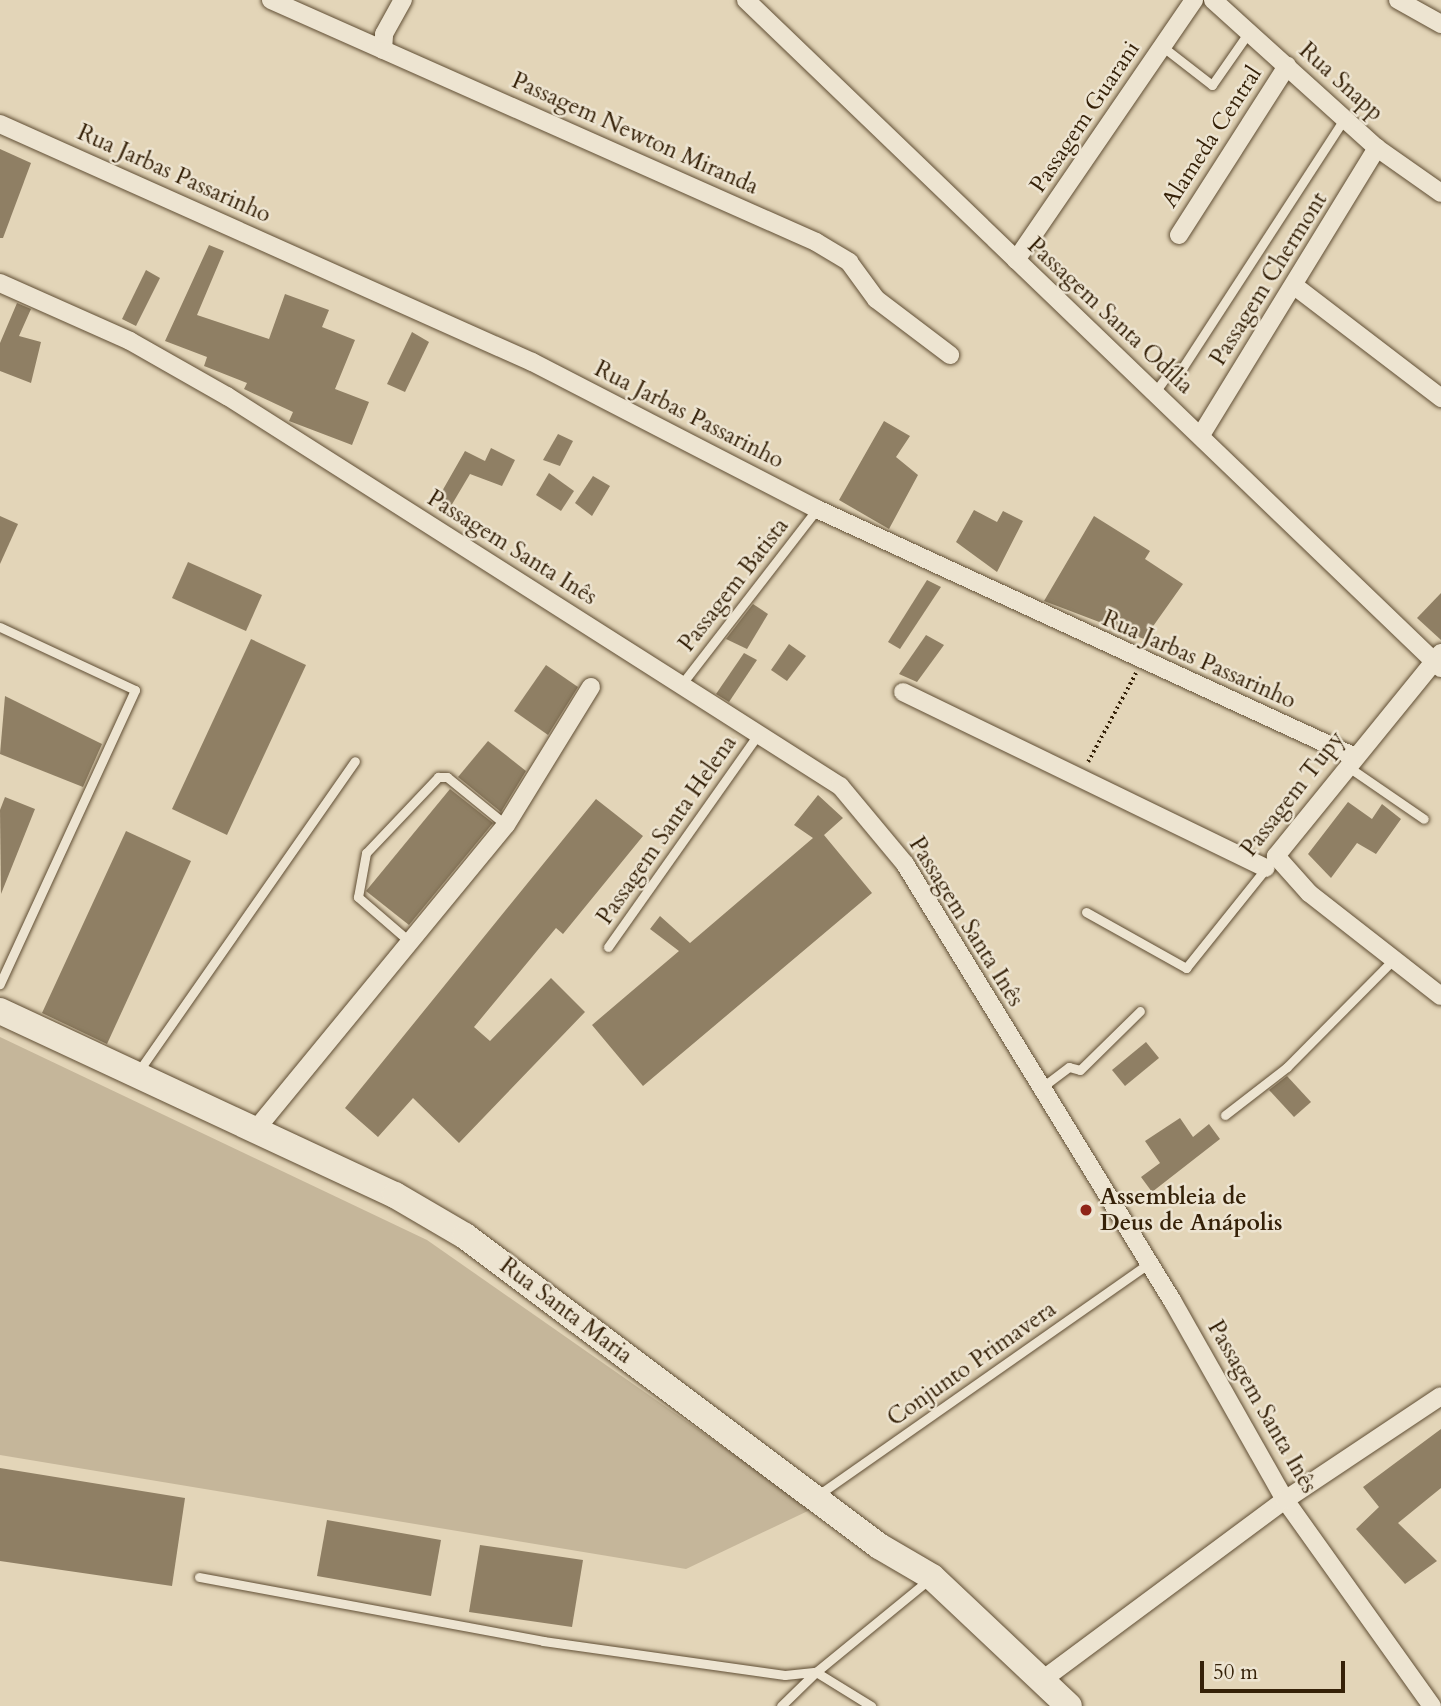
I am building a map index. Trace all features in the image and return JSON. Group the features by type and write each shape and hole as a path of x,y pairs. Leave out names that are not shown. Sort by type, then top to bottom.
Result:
{"street":[{"name":"Passagem Newton Miranda","path":"271,0 816,242 849,262 876,299 950,355"},
{"path":"383,50 384,34 403,0"},
{"name":"Passagem Santa Odília","path":"746,0 1439,661"},
{"name":"Passagem Guarani","path":"1016,260 1194,0"},
{"name":"Rua Snapp","path":"1213,0 1377,148 1441,194"},
{"path":"1398,0 1441,24"},
{"name":"Alameda Central","path":"1179,234 1287,66"},
{"name":"Rua Jarbas Passarinho","path":"0,124 532,362 817,509 1349,761"},
{"name":"Passagem Chermont","path":"1201,435 1296,287 1377,148"},
{"name":"Passagem Santa Inês","path":"0,283 130,341 227,396 839,786 905,864 1148,1264 1285,1500 1432,1706"},
{"path":"1296,287 1441,398"},
{"name":"Passagem Tupy","path":"1270,862 1349,761 1439,661"},
{"path":"257,1128 506,825 591,687"},
{"path":"903,692 1079,778 1270,862 1397,956 1441,996"},
{"name":"Rua Santa Maria","path":"0,1011 257,1128 465,1236 818,1495 878,1546 932,1577 978,1625 1045,1678 1069,1706"},
{"path":"1045,1678 1285,1500 1441,1396"}],"lane":[{"path":"1163,47 1212,85 1249,32"},
{"path":"1155,392 1189,358 1345,118"},
{"name":"Passagem Batista","path":"681,685 817,509"},
{"path":"0,627 135,690 0,985"},
{"name":"Passagem Santa Helena","path":"608,947 758,734"},
{"path":"137,1074 355,761"},
{"path":"1349,761 1424,819"},
{"path":"410,942 358,897 366,853 438,777 447,777 506,825"},
{"name":"Passagem Tupy","path":"1086,912 1186,968 1270,862"},
{"path":"1225,1115 1287,1067 1397,956"},
{"path":"1041,1088 1069,1067 1080,1070 1140,1011"},
{"name":"Conjunto Primavera","path":"818,1495 1148,1264"},
{"path":"199,1577 556,1643 749,1672 816,1672 871,1706"},
{"path":"781,1706 816,1672 932,1577"}],"path":[{"path":"1079,778 1142,662"}],"shaded area":[{"path":"0,1037 427,1240 812,1509 686,1569 0,1455"}],"building":[{"path":"0,149 31,163 3,238 0,238"},
{"path":"209,245 224,251 197,315 269,339 285,294 329,310 322,327 355,340 335,389 369,402 352,445 289,421 293,412 244,389 247,383 204,366 207,357 165,341"},
{"path":"146,270 160,278 136,326 122,319"},
{"path":"17,303 31,309 19,336 41,342 31,383 0,371 0,343"},
{"path":"412,332 429,342 405,392 387,384"},
{"path":"884,421 910,436 896,457 918,475 889,529 839,500"},
{"path":"558,434 573,441 560,466 543,460"},
{"path":"491,448 515,460 502,486 470,474 451,506 437,500 465,451 485,461"},
{"path":"549,473 574,491 561,511 536,495"},
{"path":"593,476 610,486 592,516 575,503"},
{"path":"974,510 997,522 1003,511 1023,521 997,572 956,542"},
{"path":"0,516 18,524 0,564"},
{"path":"1094,516 1150,551 1145,559 1183,584 1144,639 1044,601"},
{"path":"188,562 262,595 246,631 172,598"},
{"path":"927,580 941,587 900,649 888,642"},
{"path":"1441,593 1441,640 1417,618"},
{"path":"753,604 768,614 747,649 726,639"},
{"path":"926,635 944,645 917,682 899,674"},
{"path":"251,639 306,665 227,835 172,809"},
{"path":"789,644 806,656 787,681 771,670"},
{"path":"744,653 757,660 729,702 716,694"},
{"path":"546,665 578,687 548,735 514,711"},
{"path":"5,696 102,744 83,787 0,754"},
{"path":"488,741 526,771 501,812 458,777"},
{"path":"450,789 493,823 409,925 366,891"},
{"path":"818,795 843,818 824,835 872,893 643,1086 592,1025 679,951 650,929 660,916 690,943 813,838 794,825"},
{"path":"5,797 35,809 1,894 0,810"},
{"path":"596,799 643,836 563,934 556,928 474,1027 490,1041 551,978 585,1012 459,1143 413,1098 378,1137 345,1108"},
{"path":"1348,802 1372,819 1382,804 1401,819 1376,854 1357,843 1331,878 1308,854"},
{"path":"126,831 191,861 107,1044 42,1013"},
{"path":"1146,1042 1159,1058 1125,1086 1112,1070"},
{"path":"1287,1076 1311,1102 1294,1117 1269,1090"},
{"path":"1180,1118 1193,1137 1209,1124 1220,1139 1152,1192 1141,1177 1160,1163 1145,1141"},
{"path":"1441,1429 1441,1488 1398,1523 1437,1561 1405,1584 1356,1529 1379,1507 1363,1487"},
{"path":"0,1468 185,1498 172,1586 0,1561"},
{"path":"327,1520 441,1540 431,1596 317,1576"},
{"path":"480,1545 583,1560 572,1627 469,1612"}],"place":[{"name":"Assembleia de Deus de Anápolis","path":"1086,1210"}]}
